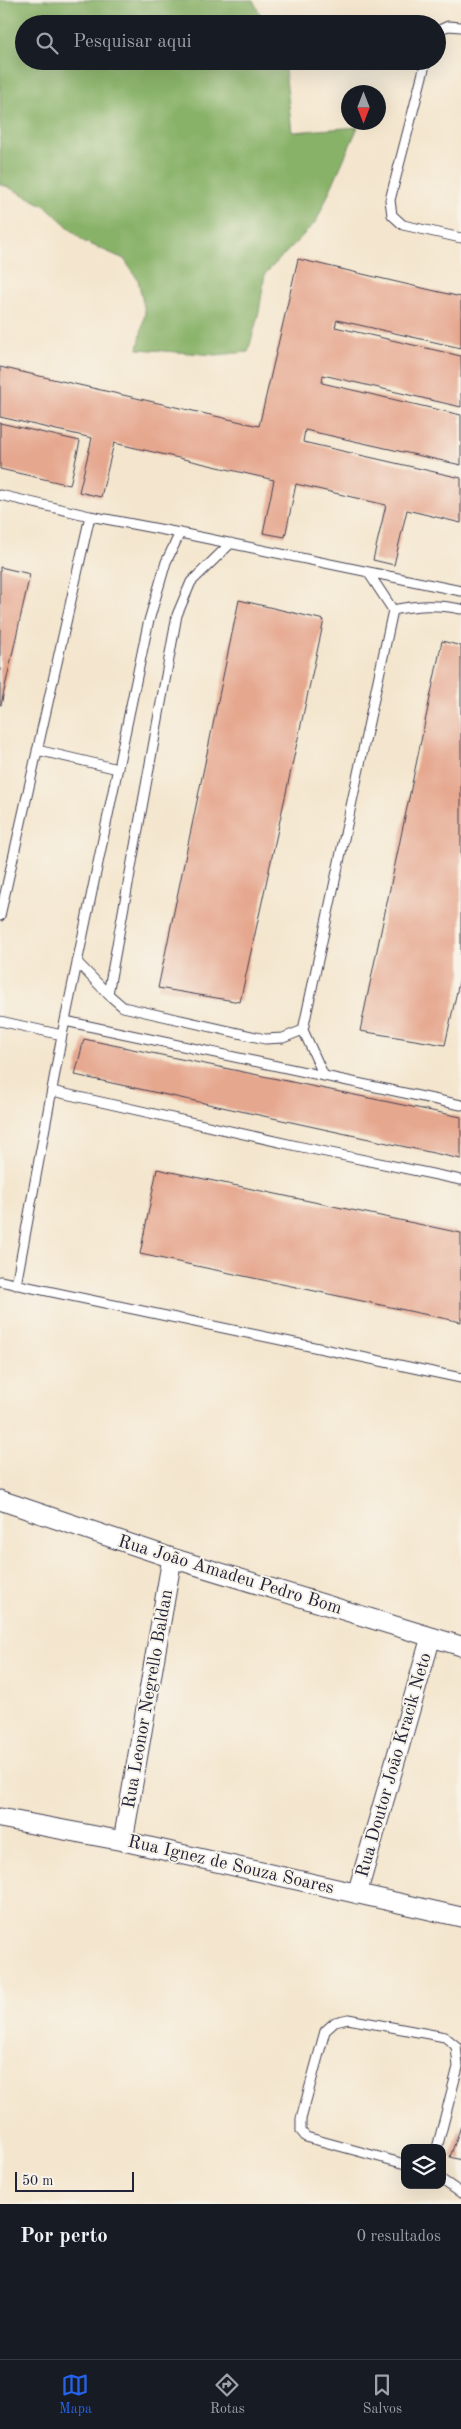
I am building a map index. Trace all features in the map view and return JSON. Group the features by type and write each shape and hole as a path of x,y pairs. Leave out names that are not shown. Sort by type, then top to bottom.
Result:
{"street":[{"name":"Rua João Amadeu Pedro Bom","path":"0,1500 172,1558 461,1646"},
{"name":"Rua Leonor Negrello Baldan","path":"123,1840 172,1558"},
{"name":"Rua Doutor João Kracik Neto","path":"357,1894 431,1637"},
{"name":"Rua Ignez de Souza Soares","path":"0,1818 123,1840 461,1917"}],"lane":[{"path":"446,27 461,27"},
{"path":"424,70 390,200 392,216 403,225 461,238"},
{"path":"0,495 90,516 461,591"},
{"path":"0,916 90,516"},
{"path":"16,1285 62,1035 148,624 166,562 180,533"},
{"path":"108,994 177,615 191,582 231,544"},
{"path":"324,1076 303,1030 393,610 368,572"},
{"path":"393,610 419,605 438,605 461,609"},
{"path":"37,750 118,769"},
{"path":"78,962 108,994 123,1006 265,1040 283,1038 303,1030"},
{"path":"0,1021 62,1035"},
{"path":"65,1021 461,1105"},
{"path":"52,1090 297,1146 461,1180"},
{"path":"0,1281 461,1378"},
{"path":"401,2163 306,2138 301,2131 301,2119 325,2031 335,2022 348,2019 446,2037 456,2046 458,2067 437,2144"},
{"path":"446,2183 461,2193"}],"green space":[{"path":"0,0 253,0 260,15 15,15 15,70 285,70 292,132 341,128 341,130 357,130 316,222 265,274 259,312 248,352 216,355 138,349 145,312 138,280 124,259 83,241 47,207 6,186 0,185"}],"building":[{"path":"298,259 461,297 461,348 337,320 335,327 461,356 461,407 323,375 322,383 461,415 461,465 305,430 303,442 461,478 461,523 407,510 394,565 373,560 386,505 296,484 285,537 263,533 274,480 114,443 101,497 79,492 92,438 0,417 0,367 259,426"},
{"path":"0,423 80,441 70,485 0,469"},
{"path":"0,567 30,574 1,705 0,705"},
{"path":"239,600 324,620 240,1002 158,988"},
{"path":"442,641 461,646 461,973 445,1045 360,1031"},
{"path":"84,1039 461,1117 461,1159 75,1075"},
{"path":"157,1169 461,1233 461,1322 140,1254"},
{"path":"461,2126 461,2160 450,2157"}]}
